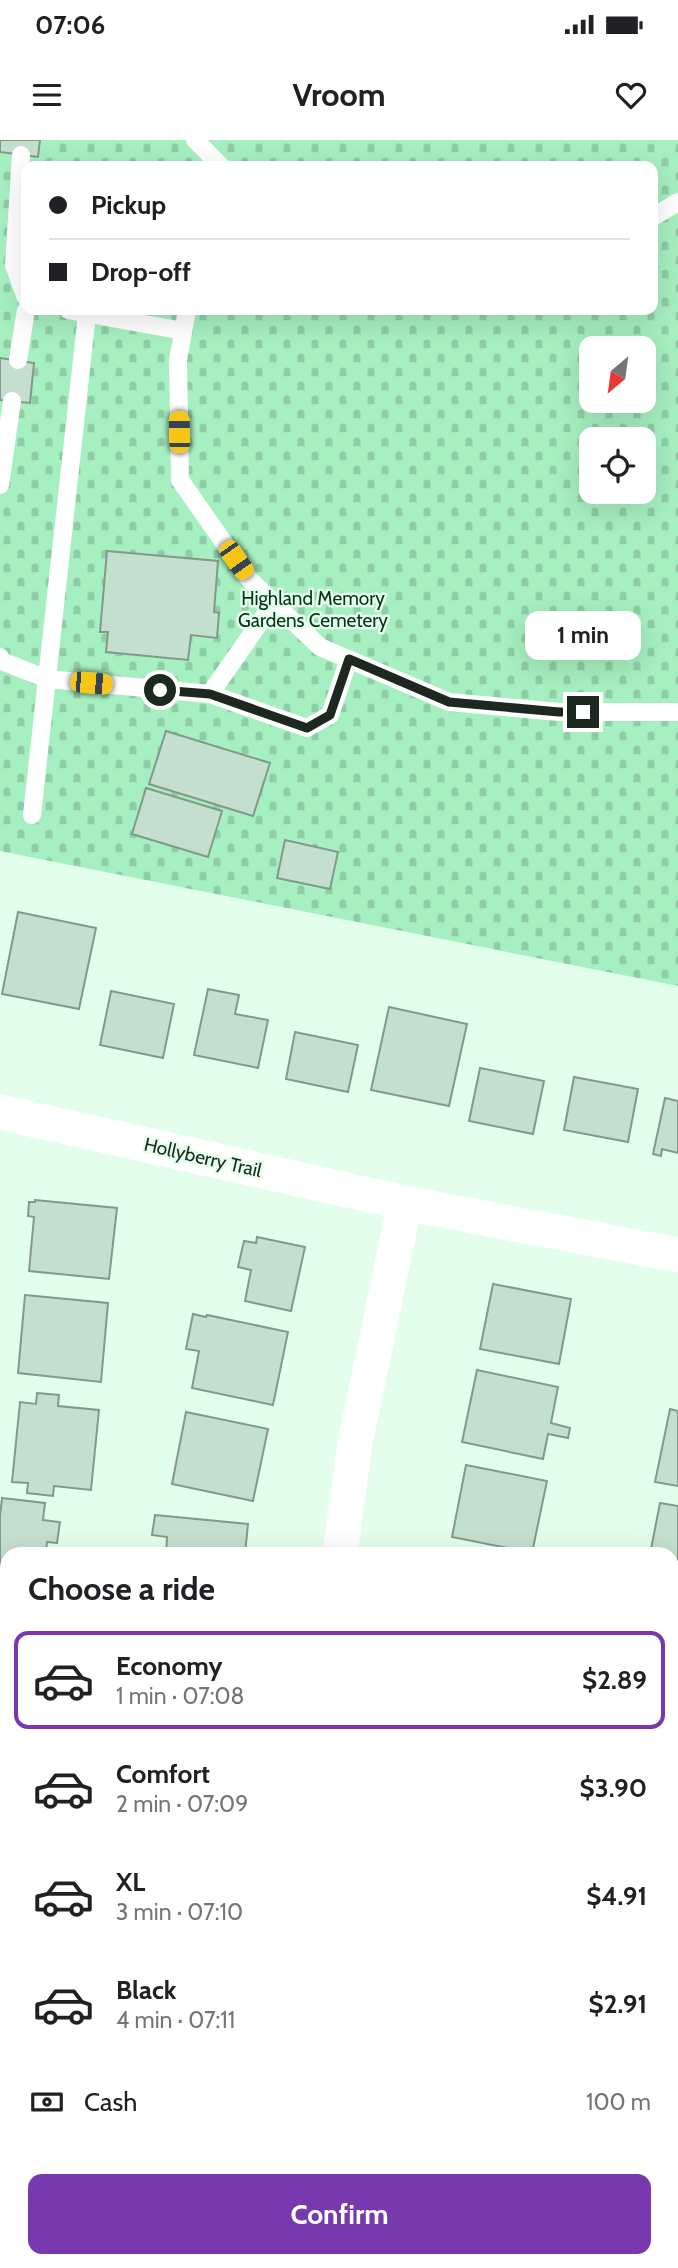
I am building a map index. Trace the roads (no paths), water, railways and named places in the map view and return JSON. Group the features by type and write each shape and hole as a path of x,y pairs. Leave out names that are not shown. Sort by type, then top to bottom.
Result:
{"street":[{"name":"Hollyberry Trail","path":"0,1112 405,1203 678,1255"},
{"path":"341,1547 355,1443 405,1203"}],"lane":[{"path":"195,140 216,161"},
{"path":"21,155 21,161"},
{"path":"658,213 678,202"},
{"path":"21,203 14,265 21,284"},
{"path":"18,360 25,315"},
{"path":"32,815 87,315"},
{"path":"110,315 134,316 183,331"},
{"path":"186,315 178,360 180,480 250,580 320,647 449,702 559,712 678,712"},
{"path":"0,485 12,401"},
{"path":"210,694 274,602"},
{"path":"0,657 2,661 47,679 210,694 307,728 330,715 349,659"}],"park label":[{"name":"Highland Memory Gardens Cemetery","path":"313,609"}]}
